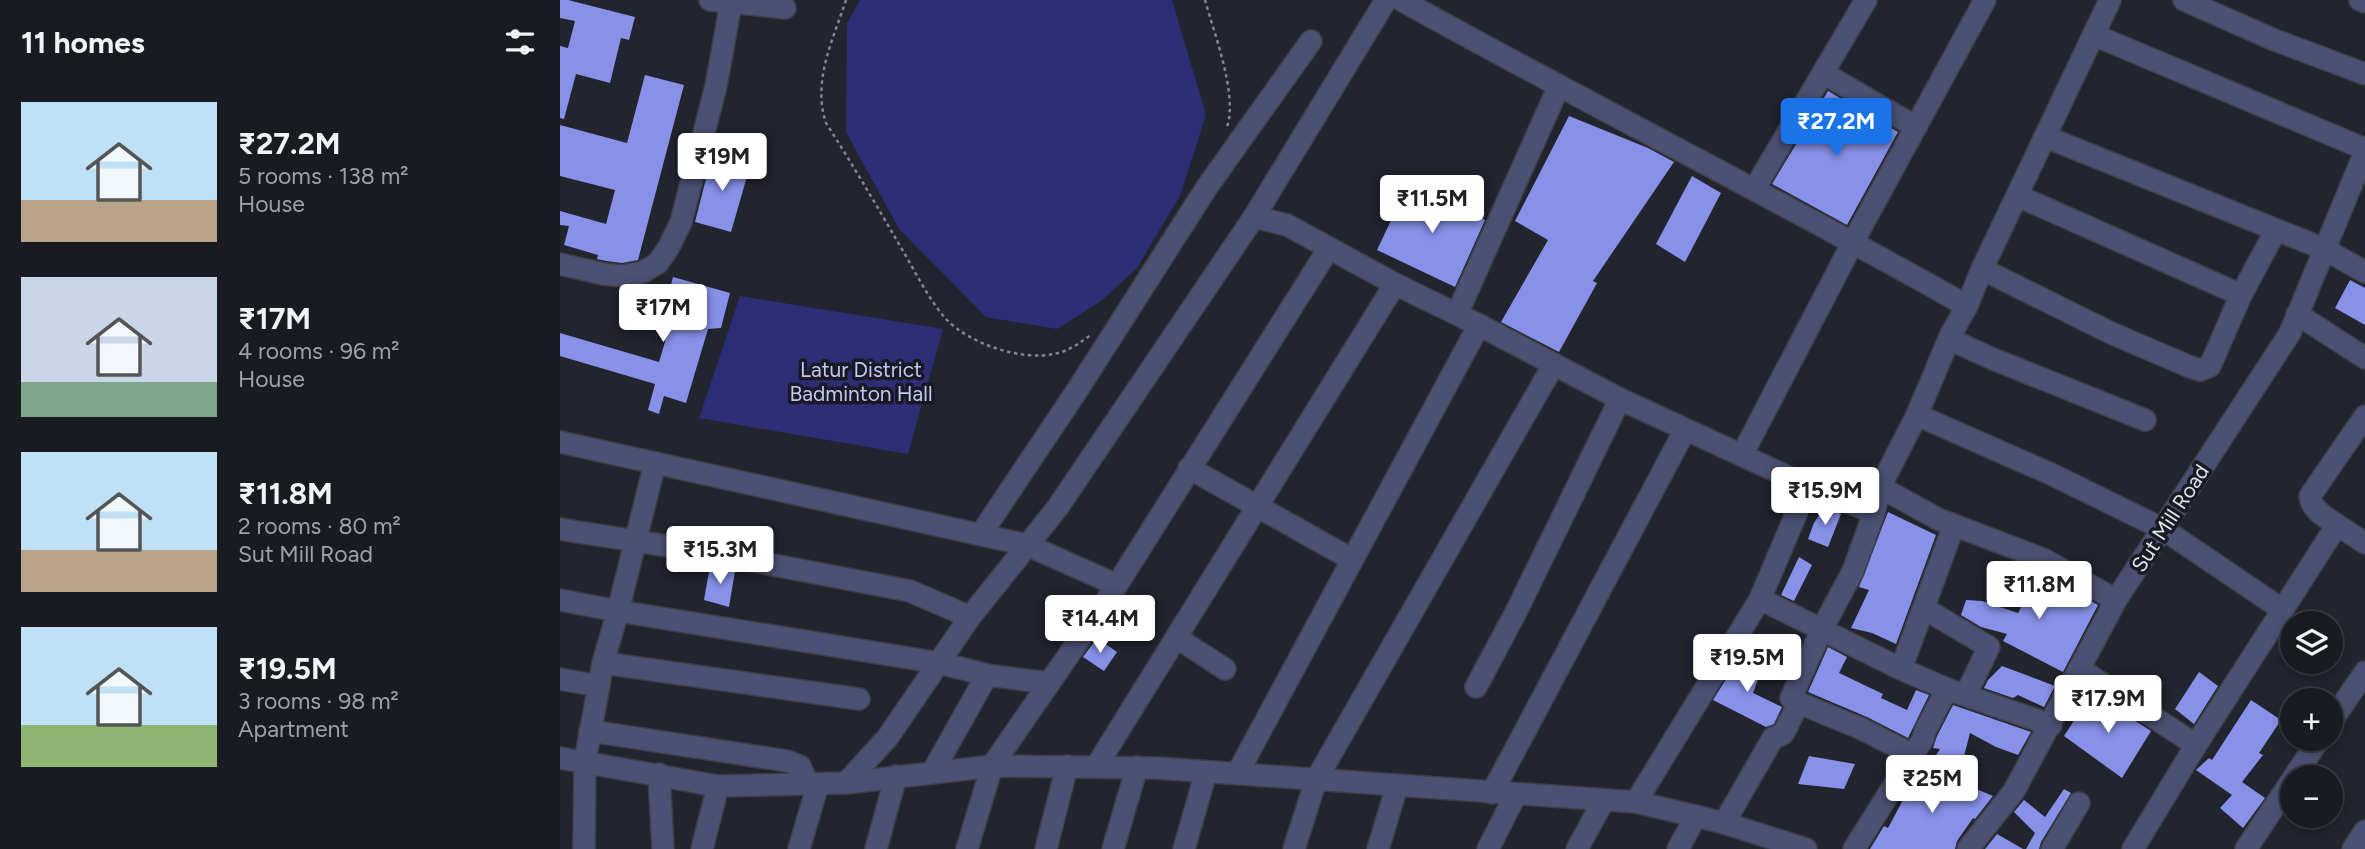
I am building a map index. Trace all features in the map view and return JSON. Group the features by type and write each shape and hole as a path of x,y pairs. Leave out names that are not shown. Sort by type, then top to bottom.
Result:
{"street":[{"path":"846,783 888,737 971,618 1058,507 1254,217 1386,0"},
{"path":"1401,0 1755,188 1966,306"},
{"path":"1755,188 1866,0"},
{"path":"1742,455 1984,0"},
{"path":"1913,755 1791,698 1822,629 1853,571 1874,513 1880,487 1917,415 1949,339 2110,0"},
{"path":"2184,0 2272,39 2365,74"},
{"path":"560,264 623,276 643,272 658,263 681,222 716,86 720,2 785,8"},
{"path":"2094,35 2365,150"},
{"path":"981,534 1078,390 1207,187 1311,41"},
{"path":"1823,73 1916,127"},
{"path":"1457,314 1559,86"},
{"path":"2046,137 2324,249 2365,272"},
{"name":"Sut Mill Road","path":"1968,849 2014,791 2116,600 2294,324 2365,150"},
{"path":"2018,196 2241,295"},
{"path":"1254,217 1287,225 1395,284 1620,399 1808,486 1874,513"},
{"path":"1982,269 2111,333 2200,370 2210,366 2241,295 2276,230"},
{"path":"967,849 992,766 1117,585 1329,248"},
{"path":"1096,767 1395,284"},
{"path":"2294,324 2365,358"},
{"path":"1237,774 1479,325"},
{"path":"1949,339 2145,420"},
{"path":"1294,849 1316,780 1554,364"},
{"path":"1476,687 1516,612 1620,399"},
{"path":"1917,415 2163,528 2283,610"},
{"path":"2365,416 2311,496 2314,507 2365,543"},
{"path":"1492,793 1685,430"},
{"path":"560,442 1027,545 1117,585"},
{"path":"584,849 584,761 603,663 655,463"},
{"path":"1189,468 1351,559"},
{"path":"1636,802 1759,599 1808,486"},
{"path":"1880,487 1937,519 2043,559 2116,600"},
{"path":"1901,669 1954,525"},
{"path":"2133,849 2337,525"},
{"path":"560,529 910,592 971,618"},
{"path":"1759,599 1901,669 1956,692 2051,725"},
{"path":"560,600 940,663 987,675 1049,683"},
{"path":"1854,849 1923,739 1925,731 1989,647 1924,610"},
{"path":"1177,638 1225,669"},
{"path":"603,663 859,699"},
{"path":"2080,669 2196,745"},
{"path":"2343,704 2365,672"},
{"path":"932,773 987,675"},
{"path":"560,679 599,685"},
{"path":"1724,823 1773,738 1783,734 1799,703"},
{"path":"590,731 787,761 800,766 813,784 799,849"},
{"path":"560,758 718,786 846,783 992,766 1067,766 1206,772 1636,802 1724,823 1774,844 1806,849"},
{"path":"1046,849 1067,766"},
{"path":"1113,849 1137,768"},
{"path":"1184,849 1206,772"},
{"path":"659,774 663,849"},
{"path":"876,849 896,776"},
{"path":"702,849 718,786"},
{"path":"1378,849 1398,786"},
{"path":"1488,849 1516,794"},
{"path":"2246,849 2280,798"},
{"path":"1577,849 1604,800"},
{"path":"2052,849 2079,803"},
{"path":"1678,849 1696,816"},
{"path":"2353,849 2365,831"}],"path":[{"path":"846,0 821,78 821,109 826,123 945,318 965,335 995,349 1029,355 1054,354 1077,345 1098,329"},
{"path":"1205,0 1230,100 1230,119 1226,129"}],"green space":[{"path":"860,0 1172,0 1206,115 1180,196 1137,268 1101,301 1057,329 986,317 899,229 846,132 847,23"},
{"name":"Latur District Badminton Hall","path":"740,296 943,329 908,454 699,418"}],"building":[{"path":"560,0 635,17 629,40 621,38 610,83 576,74 564,119 560,118 560,46 568,48 575,21 560,18"},
{"path":"645,75 684,85 638,260 622,263 597,259 598,255 564,245 569,226 560,225 560,211 606,224 615,190 560,176 560,125 627,143"},
{"path":"1828,91 1898,132 1847,225 1772,184"},
{"path":"1569,116 1648,148 1674,162 1593,281 1597,283 1559,352 1501,322 1548,240 1515,221"},
{"path":"712,155 750,166 731,232 695,222"},
{"path":"1692,176 1721,193 1685,262 1656,244"},
{"path":"1426,188 1485,220 1455,287 1377,250 1403,195"},
{"path":"673,277 730,293 721,328 708,329 686,403 664,396 659,414 648,410 655,384 560,356 560,333 659,362 674,312 666,305"},
{"path":"2350,280 2365,288 2365,325 2335,308"},
{"path":"1824,507 1841,514 1828,547 1808,539"},
{"path":"1888,512 1936,535 1896,644 1872,633 1851,628 1869,590 1859,587"},
{"path":"1799,557 1812,565 1794,601 1781,595"},
{"path":"710,566 735,571 729,607 704,600"},
{"path":"2040,572 2098,605 2063,672 2003,641 2007,634 1981,627 1961,615 1966,600 1982,601 2018,613"},
{"path":"1097,638 1117,652 1104,671 1083,657"},
{"path":"1828,647 1847,657 1839,673 1883,694 1881,698 1907,710 1916,690 1929,695 1908,738 1808,692"},
{"path":"1740,657 1764,663 1753,693 1782,707 1774,724 1766,727 1713,700"},
{"path":"2002,666 2055,686 2044,707 2018,695 2013,698 1984,688"},
{"path":"2199,672 2218,686 2194,724 2175,709"},
{"path":"2092,693 2151,731 2122,778 2064,736"},
{"path":"2251,700 2280,719 2259,753 2263,755 2242,782 2265,798 2243,828 2220,808 2232,795 2196,770 2209,758 2212,760"},
{"path":"1953,705 2031,732 2018,755 1970,733 1964,756 1962,755 1956,770 1933,760 1940,749 1933,748 1937,736"},
{"path":"1809,756 1855,764 1844,789 1798,784"},
{"path":"1917,773 1957,781 1993,796 1975,819 1973,818 1957,841 1955,849 1870,849 1884,826 1888,828 1904,798 1901,798"},
{"path":"2064,789 2071,793 2039,849 2026,849 2035,833 2014,812 2024,800 2045,817"},
{"path":"1997,834 2023,849 1985,849"}]}
